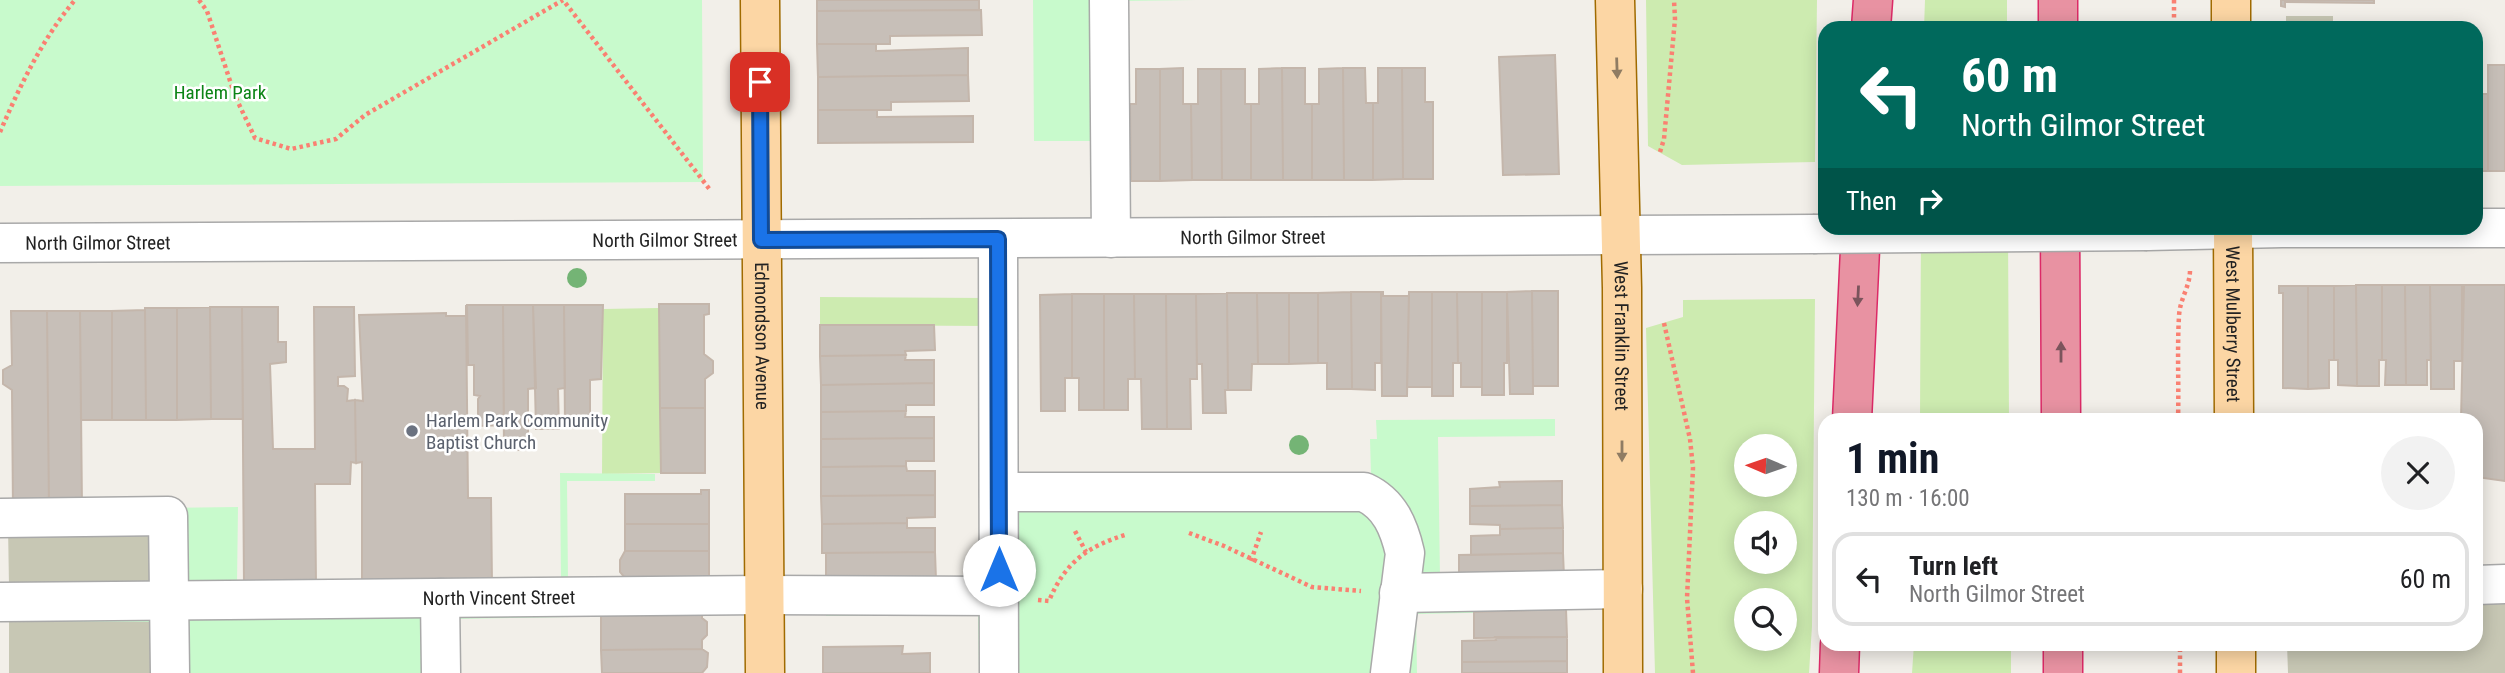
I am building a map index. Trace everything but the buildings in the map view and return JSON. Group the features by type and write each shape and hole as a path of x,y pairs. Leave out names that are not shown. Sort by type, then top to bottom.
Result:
{"highway":[{"path":"1871,21 1872,0"},
{"path":"2058,0 2058,21"},
{"path":"1852,413 1861,235"},
{"path":"2060,235 2061,413"},
{"path":"1839,673 1840,651"},
{"path":"2063,651 2063,673"}],"main road":[{"name":"Edmondson Avenue","path":"760,0 765,673"},
{"name":"West Franklin Street","path":"1615,0 1621,236 1623,673"},
{"path":"2231,0 2231,21"},
{"name":"West Mulberry Street","path":"2233,235 2234,413"},
{"path":"2236,651 2236,673"}],"street":[{"path":"1109,0 1111,238"},
{"name":"North Gilmor Street","path":"2483,228 2505,228"},
{"name":"North Gilmor Street","path":"0,243 1818,234"},
{"path":"998,239 999,673"},
{"path":"999,492 1364,492 1377,498 1393,517 1405,553 1390,673"},
{"path":"0,518 168,516 170,673"},
{"path":"2483,585 2505,584"},
{"path":"1399,593 1623,589"},
{"name":"North Vincent Street","path":"0,602 764,595 999,596"},
{"path":"440,598 441,673"}],"path":[{"path":"0,132 23,79 62,15 75,0"},
{"path":"199,0 207,12 235,96 255,138 291,149 336,139 365,115 563,0 711,191"},
{"path":"1657,161 1664,139 1674,0"},
{"path":"2174,0 2174,21"},
{"path":"2178,413 2179,314 2183,293 2190,283"},
{"path":"1662,314 1690,439 1693,468 1687,598 1692,629 1693,673"},
{"path":"1183,531 1224,546 1312,587 1399,593"},
{"path":"999,596 1049,601 1057,581 1073,562 1108,540 1135,532"},
{"path":"2180,651 2180,673"}],"shaded area":[{"path":"2286,16 2333,16 2333,21 2286,21"},
{"path":"8,526 156,527 156,585 9,586"},
{"path":"2483,598 2505,598 2505,673 2288,673 2287,651 2483,651"},
{"path":"9,621 154,622 154,673 9,673"}],"green space":[{"name":"Harlem Park","path":"0,0 702,0 703,182 0,186"},
{"path":"1033,0 1196,0 1123,1 1093,141 1034,141"},
{"path":"1646,0 1817,0 1815,162 1682,165 1648,146"},
{"path":"1925,0 2007,0 2007,21 1924,21"},
{"path":"1921,235 2008,235 2009,413 1920,413"},
{"path":"820,297 986,298 986,326 820,325"},
{"path":"1815,299 1812,626 1809,673 1655,673 1646,328 1683,317 1683,300"},
{"path":"659,308 661,473 602,474 603,309"},
{"path":"1555,419 1555,436 1438,437 1440,579 1560,611 1416,614 1417,673 979,673 978,614 826,616 826,581 987,581 1006,477 1371,475 1370,439 1377,439 1376,420"},
{"path":"560,473 655,474 655,481 567,481 568,580 701,582 693,615 450,619 450,673 154,673 154,622 9,621 156,585 156,528 82,509 238,507 237,584 561,581"},
{"path":"1914,651 2011,651 2011,673 1912,673"}],"place":[{"name":"Harlem Park Community Baptist Church","path":"412,431"}],"route":[{"path":"760,82 761,240 998,239 999,570"}]}
